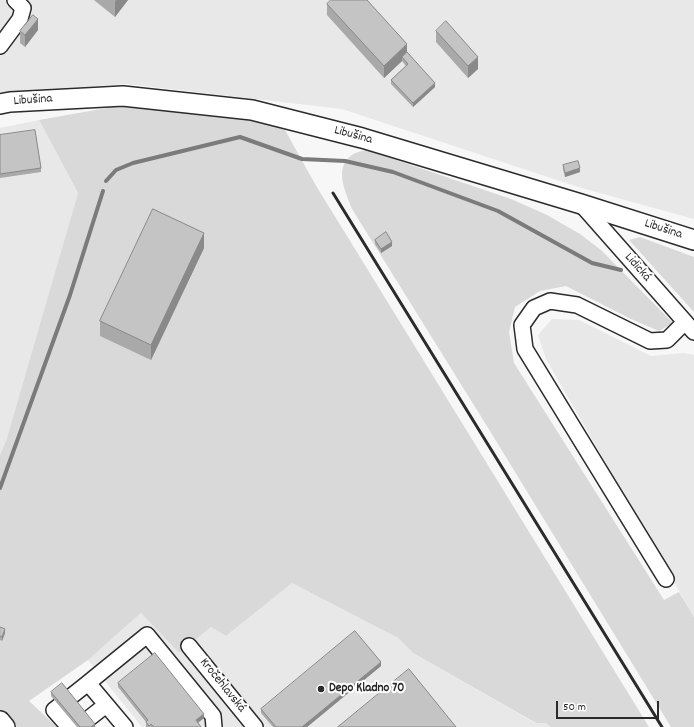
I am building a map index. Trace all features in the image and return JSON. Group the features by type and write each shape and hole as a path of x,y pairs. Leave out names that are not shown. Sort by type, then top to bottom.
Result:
{"main road":[{"name":"Libušina","path":"0,104 25,101 123,96 252,110 362,138 581,204 694,240"},
{"path":"0,721 6,727"}],"street":[{"path":"0,46 20,19 23,8 15,0"},
{"name":"Lidická","path":"581,204 690,327"},
{"path":"666,579 525,349 522,325 534,308 550,301 577,305 650,342 667,340 690,327"},
{"path":"69,727 54,710 147,635 213,716 214,727"},
{"name":"Kročehlavská","path":"189,646 255,727"},
{"path":"88,683 125,727"},
{"path":"78,727 106,705"}],"shaded area":[{"path":"0,0 694,0 694,219 578,187 342,109 127,84 0,92"},
{"path":"124,105 247,119 285,130 315,184 649,727 551,727 546,723 536,723 413,653 398,638 292,583 226,636 211,627 179,653 141,613 88,660 29,701 57,727 17,727 0,710 0,455 6,441 78,193 39,120"},
{"path":"39,120 78,193 6,441 0,455 0,128"},
{"path":"367,150 511,199 547,215 580,234 601,250 673,323 659,331 631,319 566,286 540,291 515,307 509,332 514,363 664,600 679,592 694,617 694,727 671,727 352,209 344,188 342,174 343,167 346,160 352,155 357,152"},
{"path":"640,237 694,257 694,312 629,240"},
{"path":"552,319 579,320 651,356 684,353 694,355 694,617 546,359 538,335"},
{"path":"292,583 398,638 413,653 535,723 546,723 551,727 142,727 88,660 141,613 179,653 211,627 226,636"}],"building":[{"path":"331,0 367,0 407,44 384,66 327,4"},
{"path":"33,15 38,19 25,35 20,31"},
{"path":"446,21 478,57 468,66 436,31"},
{"path":"407,52 435,83 413,103 391,80 408,64 402,57"},
{"path":"35,130 41,168 0,174 0,135"},
{"path":"578,161 580,168 565,173 563,165"},
{"path":"153,209 204,233 151,345 100,321"},
{"path":"386,232 392,242 381,249 375,240"},
{"path":"0,627 5,629 2,637 0,636"},
{"name":"Depo Kladno 70","path":"355,631 381,662 302,727 276,727 261,709"},
{"path":"155,653 204,714 196,720 201,727 154,727 151,724 149,726 146,722 148,720 118,683"},
{"path":"409,669 456,727 338,727"},
{"path":"62,683 95,724 91,727 80,727 51,692"}],"waterway":[{"path":"106,181 116,170 133,163 240,137 302,159 345,161 393,172 498,211 592,263 621,270"},
{"path":"0,488 70,295 103,191"}],"railway":[{"path":"333,193 662,727"}],"place":[{"name":"Depo Kladno 70","path":"321,689"}]}
